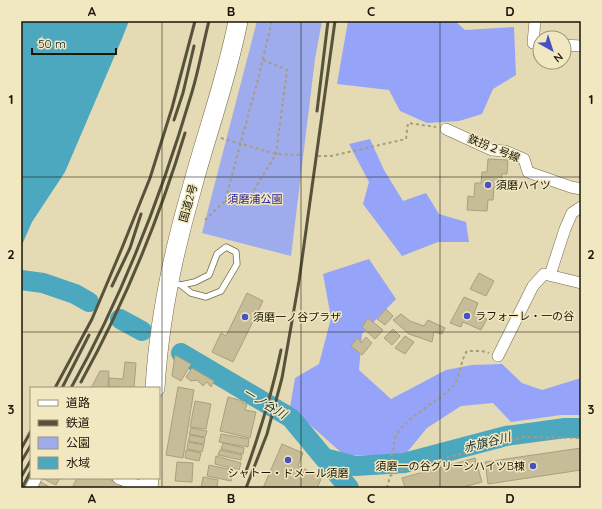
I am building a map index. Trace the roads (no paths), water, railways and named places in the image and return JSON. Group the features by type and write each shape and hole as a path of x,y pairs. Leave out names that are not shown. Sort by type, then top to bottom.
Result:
{"highway":[{"name":"国道2号","path":"155,387 161,328 175,284 181,228 224,81 238,21"}],"street":[{"name":"鉄拐２号線","path":"446,129 492,150 505,151 524,159 528,172 581,189"},
{"path":"550,275 564,229 572,213 580,208"},
{"path":"498,356 533,286 544,274 581,283"},
{"path":"31,488 36,479"},
{"path":"121,479 144,488"}],"lane":[{"path":"226,247 236,252 237,264 221,291 206,297 192,293 175,284 195,282 208,275 217,254 226,247"}],"water":[{"path":"21,21 129,21 65,172 32,222 21,247"}],"waterway":[{"name":"一ノ谷川","path":"21,280 43,283 75,294 89,302"},
{"name":"一ノ谷川","path":"120,319 142,331"},
{"name":"一ノ谷川","path":"181,353 291,418 349,488"},
{"name":"赤旗谷川","path":"324,458 355,466 404,463 506,436 565,428 581,428"}],"railway":[{"path":"56,387 92,319 150,178 172,108 195,21"},
{"path":"72,387 108,317 140,243 154,206 168,168 192,92 209,21"},
{"path":"317,111 328,21"},
{"path":"246,488 267,434 282,378 299,281 335,21"},
{"path":"174,120 183,93 194,46"},
{"path":"81,382 126,292 164,197 185,133"},
{"path":"112,286 130,248 141,214"},
{"path":"63,387 89,335"},
{"path":"244,477 265,414 281,350"},
{"path":"21,449 30,433"},
{"path":"21,462 30,447"},
{"path":"21,477 30,462"},
{"path":"22,488 30,473"}],"place":[{"name":"須磨ハイツ","path":"488,185"},
{"name":"ラフォーレ・一の谷","path":"467,316"},
{"name":"須磨一ノ谷プラザ","path":"245,317"},
{"name":"シャトー・ドメール須磨","path":"288,460"},
{"name":"須磨一の谷グリーンハイツB棟","path":"533,466"}],"park label":[{"name":"須磨浦公園","path":"255,199"}]}
